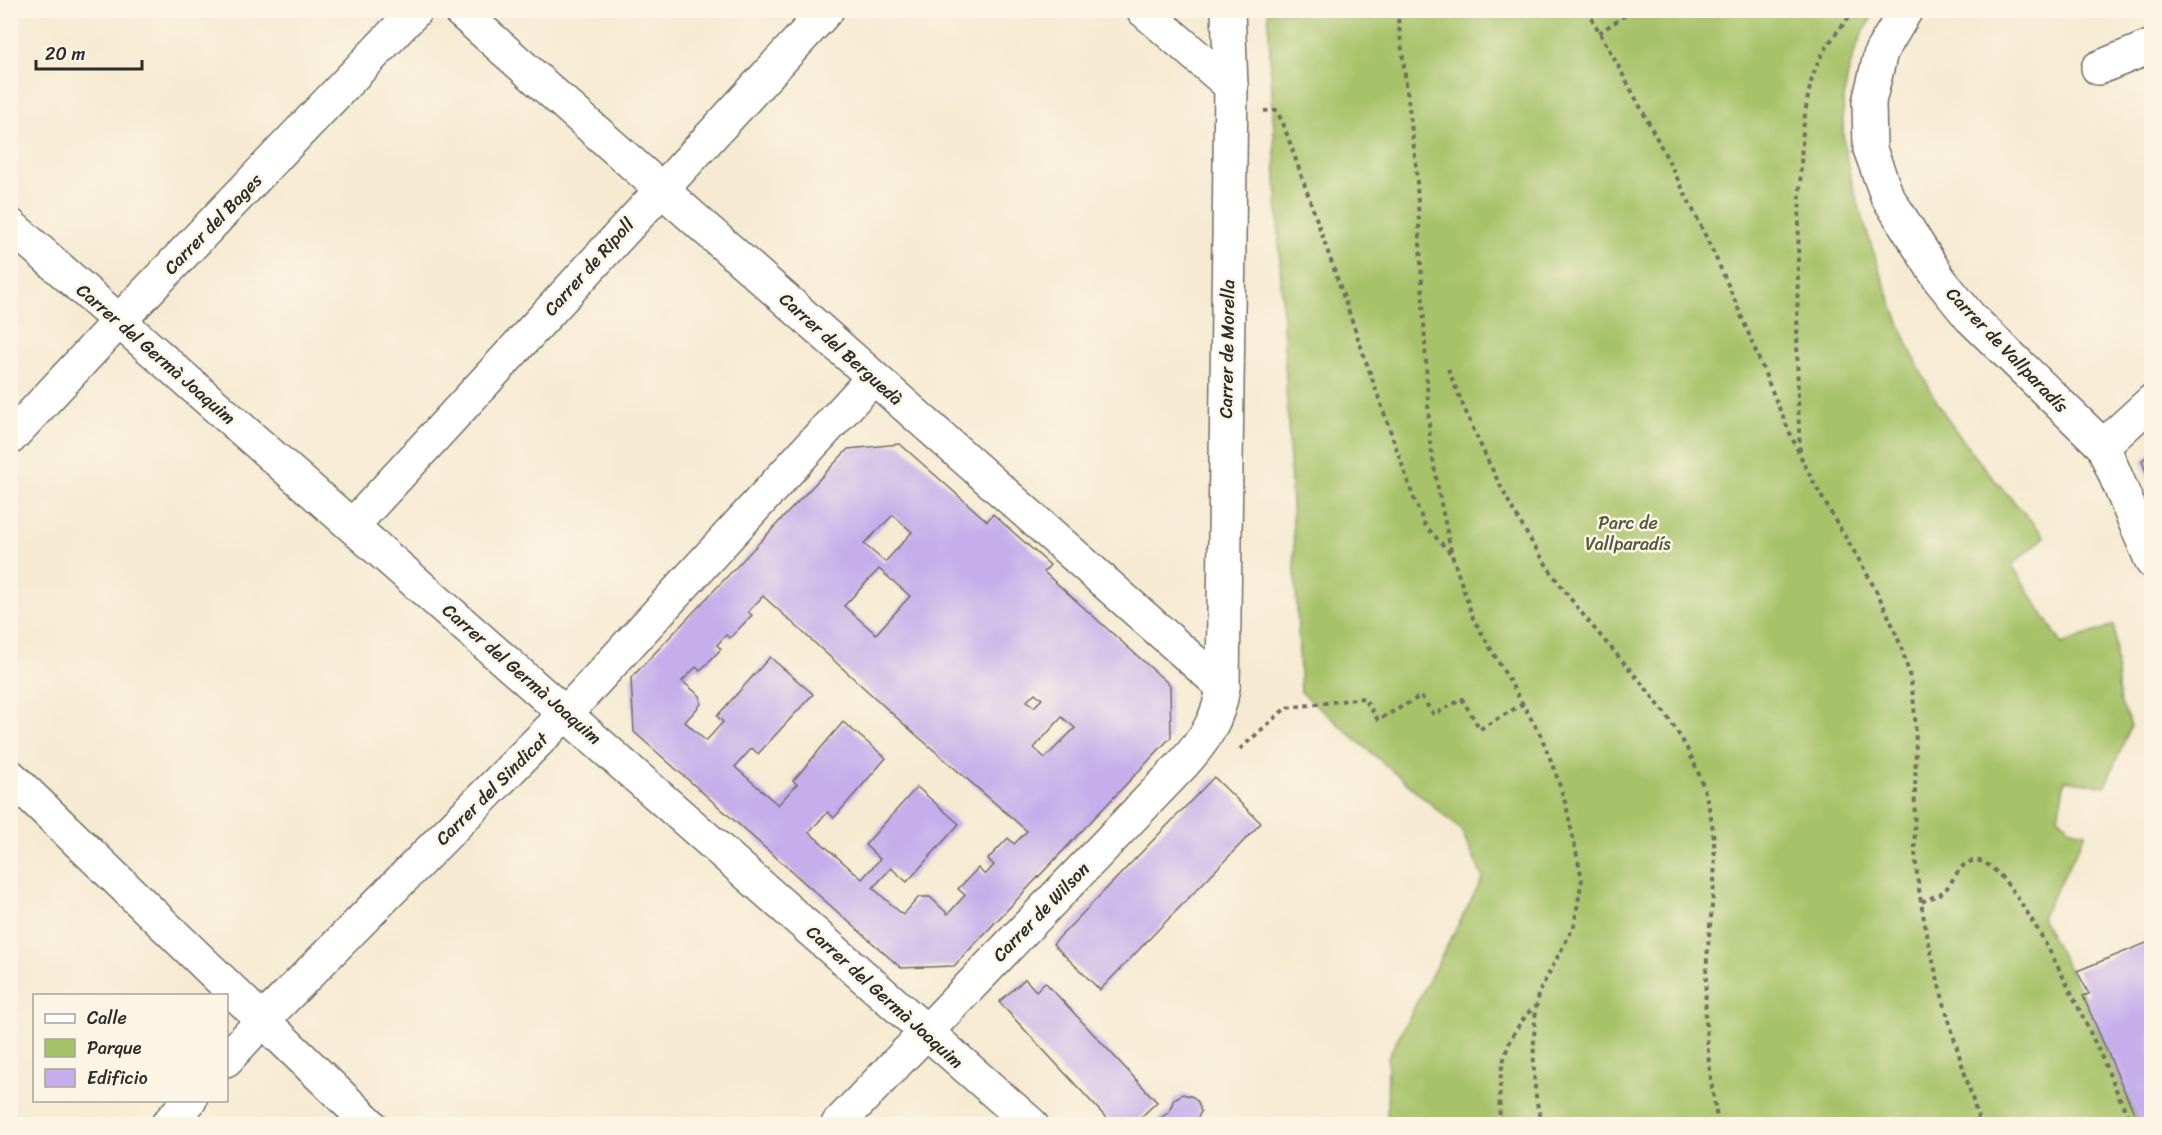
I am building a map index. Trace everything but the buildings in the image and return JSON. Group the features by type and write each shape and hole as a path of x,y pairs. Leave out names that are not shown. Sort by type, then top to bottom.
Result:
{"street":[{"name":"Carrer del Bages","path":"10,438 416,10"},
{"name":"Carrer del Berguedà","path":"459,10 1223,687"},
{"name":"Carrer de Ripoll","path":"353,525 827,10"},
{"path":"1143,10 1230,101"},
{"name":"Carrer de Morella","path":"1223,687 1230,101 1228,10"},
{"name":"Carrer de Vallparadís","path":"1899,20 1873,78 1868,126 1870,149 1887,196 1940,280 1970,317 2103,446 2151,562"},
{"path":"2098,68 2151,46"},
{"name":"Carrer del Germà Joaquim","path":"10,225 1031,1125"},
{"name":"Carrer del Sindicat","path":"228,1058 566,713 873,378"},
{"path":"2103,446 2151,401"},
{"name":"Carrer de Wilson","path":"838,1125 924,1032 1205,740 1220,708 1223,687"},
{"path":"14,786 370,1125"},
{"path":"168,1125 189,1102"}],"path":[{"path":"1397,10 1416,164 1430,443 1452,555 1473,618 1523,704 1554,768 1566,805 1582,879 1574,926 1538,994 1536,1006 1534,1058 1543,1125"},
{"path":"1587,10 1690,203 1800,456 1879,593 1898,635 1909,674 1915,766 1913,831 1922,902 1953,1033 1980,1125"},
{"path":"1599,33 1633,10"},
{"path":"1800,456 1796,325 1806,120 1811,82 1820,59 1831,40 1856,10"},
{"path":"1230,101 1276,110 1414,499 1425,525 1452,555"},
{"path":"1448,369 1485,456 1523,529 1576,606 1658,702 1675,727 1696,766 1710,810 1715,843 1716,876 1706,974 1706,1008 1712,1088 1718,1125"},
{"path":"1236,753 1286,708 1364,698 1378,720 1421,696 1434,715 1462,699 1480,729 1523,704"},
{"path":"1922,902 1945,890 1965,864 1977,860 1987,864 2000,875 2037,930 2075,996 2131,1125"},
{"path":"1500,1125 1499,1085 1505,1053 1512,1034 1536,1006"}],"green space":[{"name":"Parc de Vallparadís","path":"1268,11 1876,11 1861,36 1847,79 1843,108 1844,136 1847,163 1854,190 1891,303 1923,376 1949,421 1983,466 2045,537 2012,565 2062,644 2114,625 2119,699 2131,726 2105,786 2065,780 2058,816 2069,828 2086,833 2041,918 2081,991 2139,1124 1387,1124 1388,1057 1483,878 1461,830 1301,692"}]}
